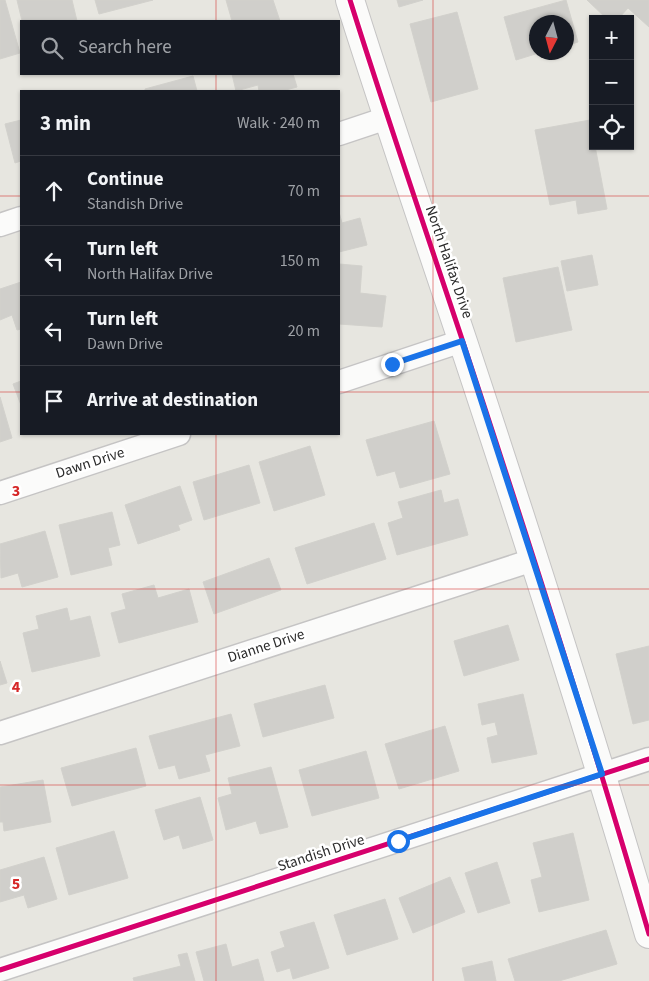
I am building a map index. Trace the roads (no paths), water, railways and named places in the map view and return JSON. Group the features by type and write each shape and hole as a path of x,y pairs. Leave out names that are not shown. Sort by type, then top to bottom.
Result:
{"street":[{"name":"North Halifax Drive","path":"350,0 602,774 649,934"},
{"path":"340,134 387,118"},
{"path":"0,225 20,218"},
{"path":"340,382 462,341"},
{"name":"Dawn Drive","path":"0,492 177,435"},
{"name":"Dianne Drive","path":"0,733 533,560"},
{"name":"Standish Drive","path":"0,970 649,759"}]}
